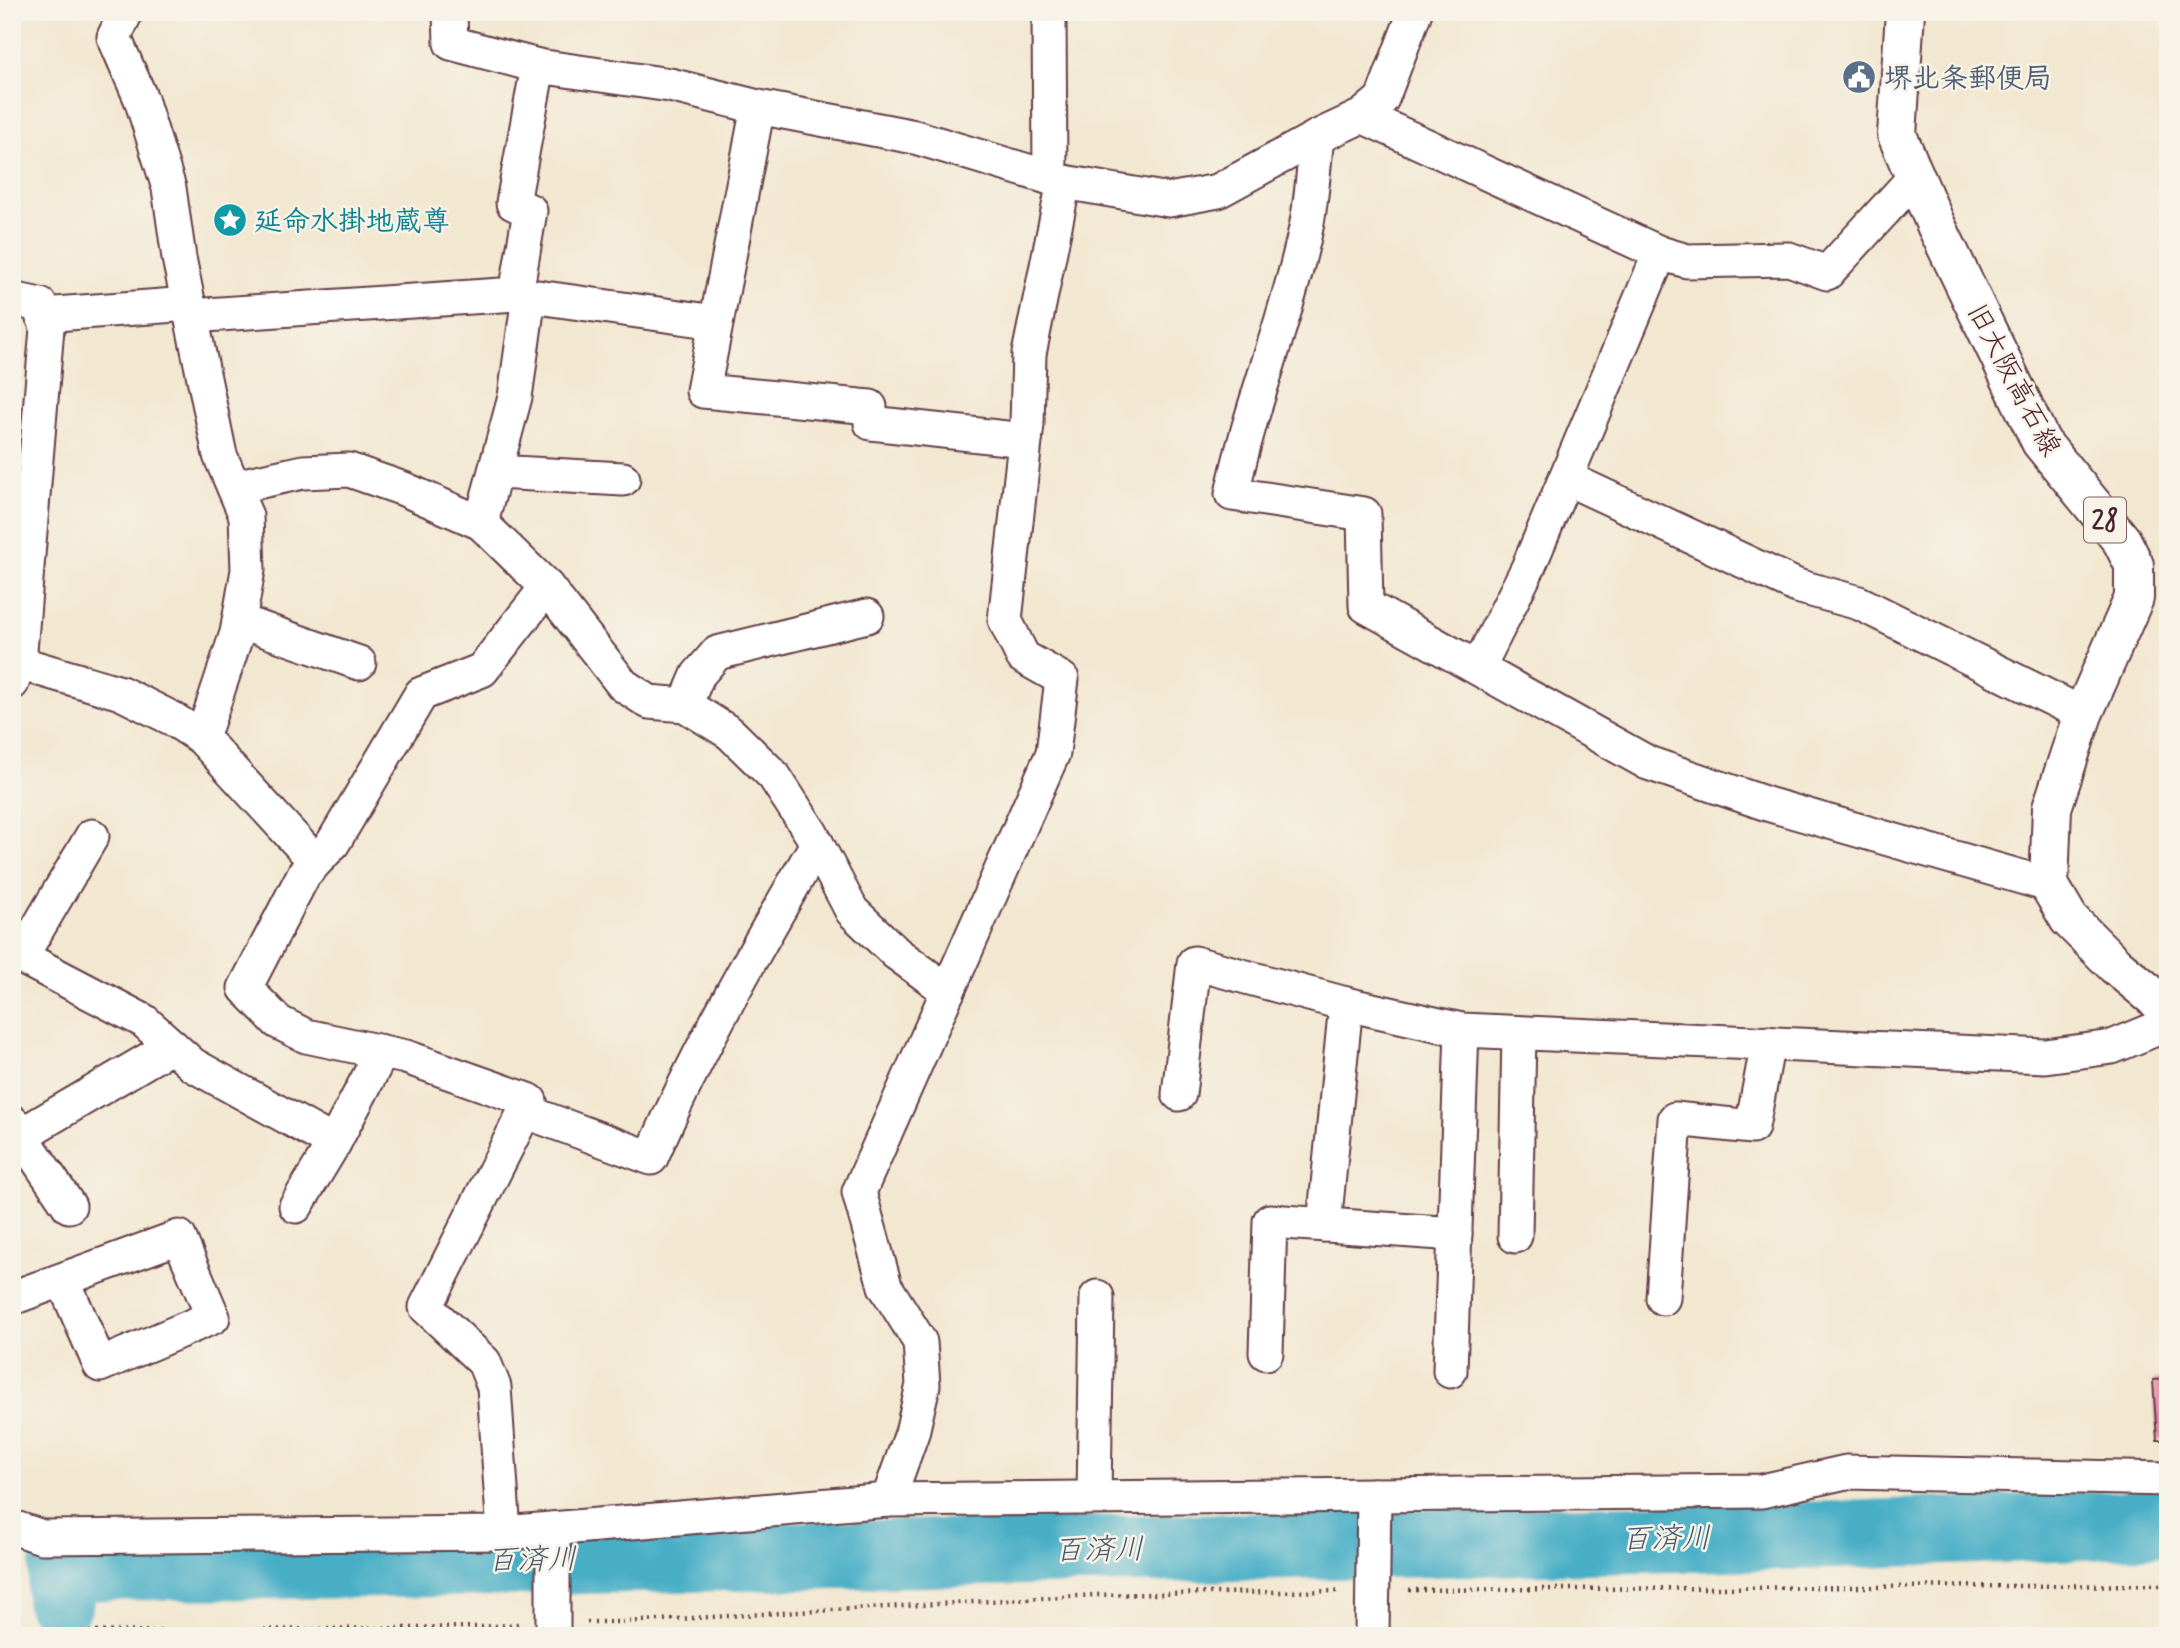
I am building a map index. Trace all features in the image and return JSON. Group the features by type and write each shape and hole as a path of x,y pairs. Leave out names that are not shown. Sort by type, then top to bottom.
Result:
{"main road":[{"name":"旧大阪高石線","path":"1905,12 1897,135 2041,442 2122,541 2134,565 2134,597 2083,714 2052,808 2049,884"},
{"path":"2049,884 2068,919 2115,965 2168,1009"}],"street":[{"path":"126,12 114,37 141,99 169,188 190,310 212,404 220,454 246,516 248,570 237,633 202,738"},
{"path":"450,12 451,43 538,66 670,85 758,107 915,137 1057,180 1169,200 1217,191 1362,116 1382,99 1415,12"},
{"path":"888,1500 912,1433 923,1385 920,1342 885,1286 859,1192 1053,752 1062,680 1023,657 1005,620 1025,440 1029,354 1057,180 1049,12"},
{"path":"481,523 515,397 530,211 513,203 538,66"},
{"path":"758,107 702,391 870,407 871,423 1025,440"},
{"path":"1362,116 1660,253 1688,261 1790,259 1827,273 1915,177"},
{"path":"1317,137 1305,235 1275,348 1242,447 1232,494 1364,514 1366,606 1648,763 1767,804 2049,884"},
{"path":"1478,668 1528,568 1660,253"},
{"path":"42,315 523,295 716,322"},
{"path":"12,299 40,305 47,328 16,673 121,693 173,719 202,738 315,862"},
{"path":"234,487 303,472 349,470 404,489 481,523 547,587 623,685 649,702 685,705 730,733 774,776 817,844 852,911 896,953 948,991"},
{"path":"496,472 623,479"},
{"path":"1566,478 1797,586 1859,603 2083,714"},
{"path":"504,1533 494,1387 484,1362 426,1307 530,1101 406,1057 306,1036 278,1023 245,988 304,874 332,843 421,694 482,670 547,587"},
{"path":"685,705 698,675 716,653 867,616"},
{"path":"239,621 359,663"},
{"path":"92,836 17,955 144,1021 193,1065 334,1143"},
{"path":"524,1111 651,1158 674,1103 742,973 817,844"},
{"path":"1179,1094 1194,963 1346,1004 1462,1030 2045,1056 2112,1047 2168,1024"},
{"path":"1324,1225 1346,1004"},
{"path":"1450,1371 1462,1030"},
{"path":"1515,1236 1519,1032"},
{"path":"1663,1298 1675,1119 1752,1126 1768,1044"},
{"path":"69,1206 17,1128 172,1046"},
{"path":"296,1206 334,1143 382,1052"},
{"path":"1266,1353 1270,1221 1455,1234"},
{"path":"12,1298 179,1237 213,1317 100,1365 62,1280"},
{"path":"1094,1497 1097,1297"},
{"path":"12,1527 43,1537 504,1533 553,1539 888,1500 1094,1497 1374,1503 1762,1491 1846,1472 2168,1479"},
{"path":"1372,1636 1374,1503"},
{"path":"541,1630 553,1602 553,1539"}],"path":[{"path":"12,1633 482,1627 541,1630"}],"building":[{"path":"2168,1379 2168,1440 2157,1440 2153,1380"}],"waterway":[{"name":"百済川","path":"60,1600 63,1567 387,1564 1836,1535 2168,1523"}],"place":[{"name":"堺北条郵便局","path":"1859,77"},
{"name":"延命水掛地蔵尊","path":"230,220"}]}
